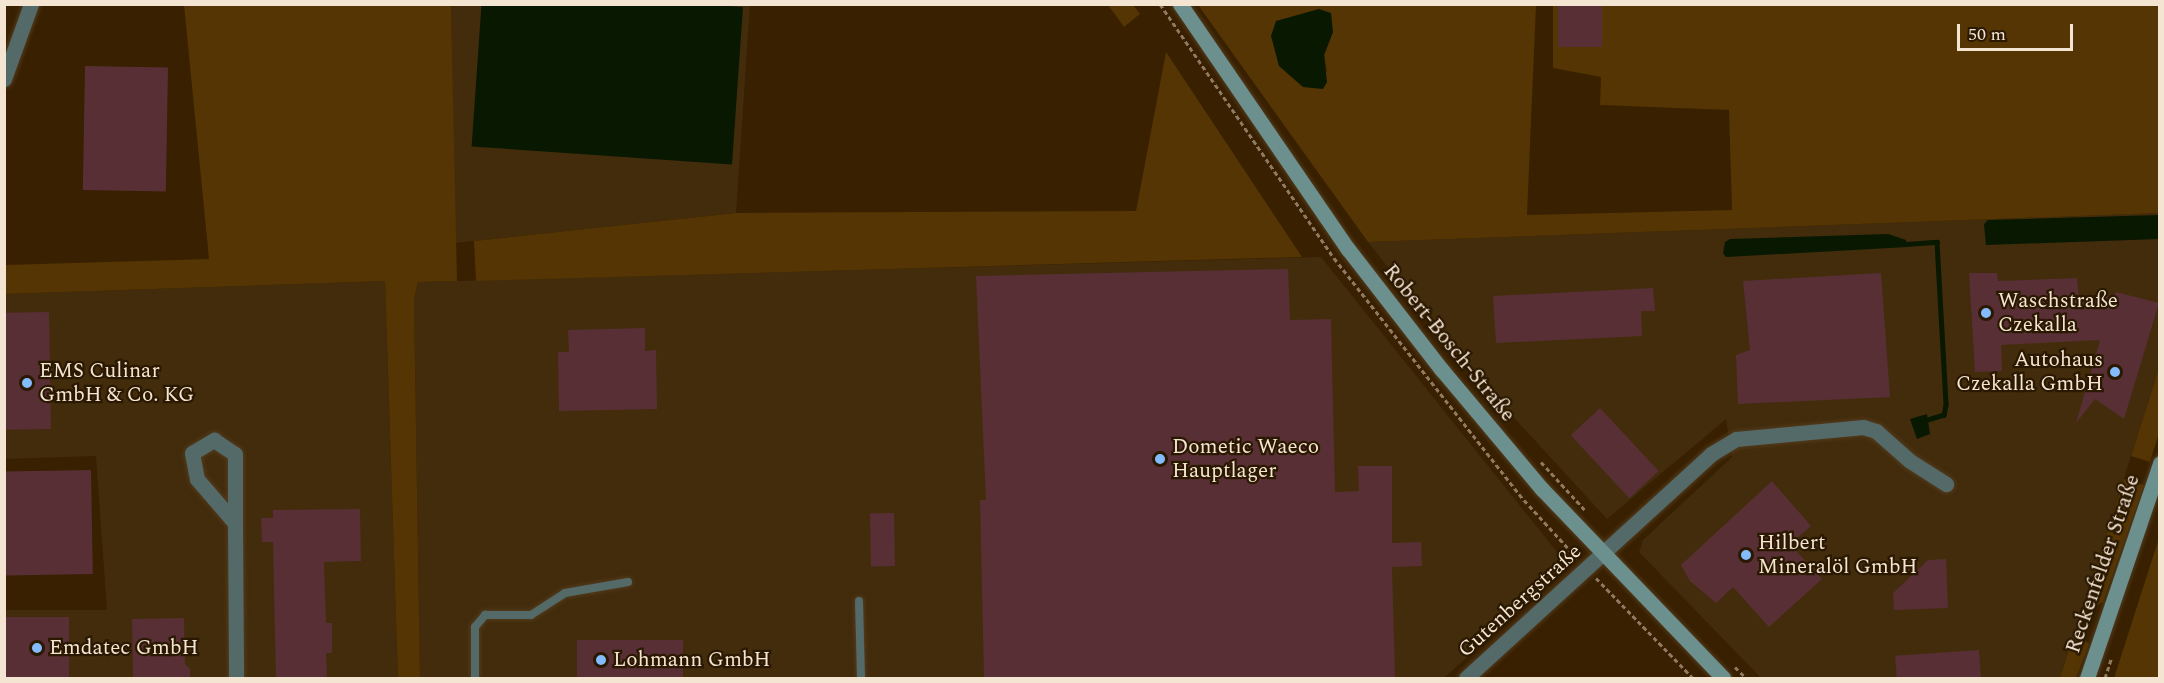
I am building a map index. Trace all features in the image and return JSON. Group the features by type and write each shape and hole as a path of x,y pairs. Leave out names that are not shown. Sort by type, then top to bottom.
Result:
{"street":[{"path":"4,79 31,4"},
{"name":"Robert-Bosch-Straße","path":"1180,4 1348,249 1480,417 1602,555 1723,678"},
{"name":"Gutenbergstraße","path":"1466,678 1711,454 1725,444 1753,435 1863,427 1876,431 1910,461 1946,484"},
{"path":"235,523 197,479 192,453 214,440 235,454 236,678"},
{"name":"Reckenfelder Straße","path":"2087,678 2160,463"}],"lane":[{"path":"475,678 475,627 485,615 531,615 565,593 628,582"},
{"path":"859,601 861,678"}],"path":[{"path":"1538,459 1592,518"},
{"path":"1730,662 1746,678"}],"shaded area":[{"path":"482,4 700,4 743,7 732,165 472,146"},
{"path":"184,5 451,5 457,281 418,282 414,299 420,678 398,678 385,281 5,294 5,265 209,259"},
{"path":"451,5 750,5 736,213 455,243"},
{"path":"1108,5 1133,5 1140,14 1124,27"},
{"path":"1198,5 1536,5 1527,215 1732,210 1729,110 1600,105 1601,77 1553,68 1553,5 2159,5 2159,213 1368,242","holes":["1333,32 1324,55 1327,72 1271,36"]},
{"path":"1319,9 1331,13 1333,32 1324,55 1327,82 1323,89 1303,87 1279,66 1271,36 1276,21"},
{"path":"1166,52 1302,257 476,281 474,241 736,213 1136,211"},
{"path":"2159,213 2159,368 2060,678 1761,678 1639,552 1643,540 1732,457 1726,419 1607,519 1461,360 1368,242"},
{"path":"2159,215 2159,239 1986,245 1984,224 1988,220"},
{"path":"1888,234 1906,240 1907,247 1726,257 1723,253 1725,242 1730,239"},
{"path":"1321,257 1561,557 1558,575 1444,678 420,678 414,299 418,282"},
{"path":"385,281 398,678 5,678 4,610 107,610 96,456 5,459 5,294"},
{"path":"2159,368 2159,433 2150,462 2131,456"},
{"path":"1927,414 1930,434 1917,439 1910,419"},
{"path":"2124,479 2144,485 2103,602 2081,614"},
{"path":"2159,538 2159,678 2114,678"},
{"path":"2075,631 2089,644 2076,678 2060,678"}],"building":[{"path":"1558,4 1602,4 1602,47 1558,47"},
{"path":"85,66 168,67 166,191 83,190"},
{"name":"Dometic Waeco Hauptlager","path":"1288,269 1290,320 1331,319 1335,492 1359,491 1358,466 1392,466 1392,543 1421,542 1422,566 1392,567 1395,678 984,678 980,500 986,500 976,276"},
{"path":"1881,273 1890,397 1738,404 1736,355 1750,350 1743,281"},
{"name":"Autohaus Czekalla GmbH","path":"1969,273 1997,273 1998,281 2077,278 2079,298 2114,296 2116,292 2159,303 2124,419 2095,399 2076,423 2100,340 2001,345 2002,371 1975,372"},
{"path":"1653,288 1655,311 1641,311 1642,336 1496,343 1493,296"},
{"name":"EMS Culinar GmbH & Co. KG","path":"49,312 51,429 6,430 4,313"},
{"path":"645,328 645,351 656,350 657,409 559,411 558,352 569,352 568,330"},
{"path":"1600,408 1659,471 1629,498 1571,435"},
{"path":"91,470 93,574 6,576 4,472"},
{"name":"Hilbert Mineralöl GmbH","path":"1772,481 1811,526 1790,544 1822,579 1769,627 1733,587 1716,603 1690,581 1681,565"},
{"path":"360,509 361,561 324,562 326,623 332,623 332,653 326,653 327,678 276,678 273,542 262,542 261,518 273,518 273,510"},
{"path":"870,513 894,513 895,566 871,566"},
{"path":"1946,559 1948,608 1894,610 1893,593 1928,560"},
{"name":"Emdatec GmbH","path":"4,617 69,617 69,678 4,678"},
{"path":"184,618 185,664 190,669 190,678 133,678 132,619"},
{"path":"577,640 683,640 683,678 577,678"},
{"path":"1979,650 1981,678 1897,678 1895,656"}],"waterway":[{"path":"1906,244 1937,242 1946,405 1944,415 1928,420"}],"place":[{"name":"Waschstraße Czekalla","path":"1986,313"},
{"name":"Autohaus Czekalla GmbH","path":"2115,372"},
{"name":"EMS Culinar GmbH & Co. KG","path":"27,383"},
{"name":"Dometic Waeco Hauptlager","path":"1160,459"},
{"name":"Hilbert Mineralöl GmbH","path":"1746,555"},
{"name":"Emdatec GmbH","path":"37,648"},
{"name":"Lohmann GmbH","path":"601,660"}]}
